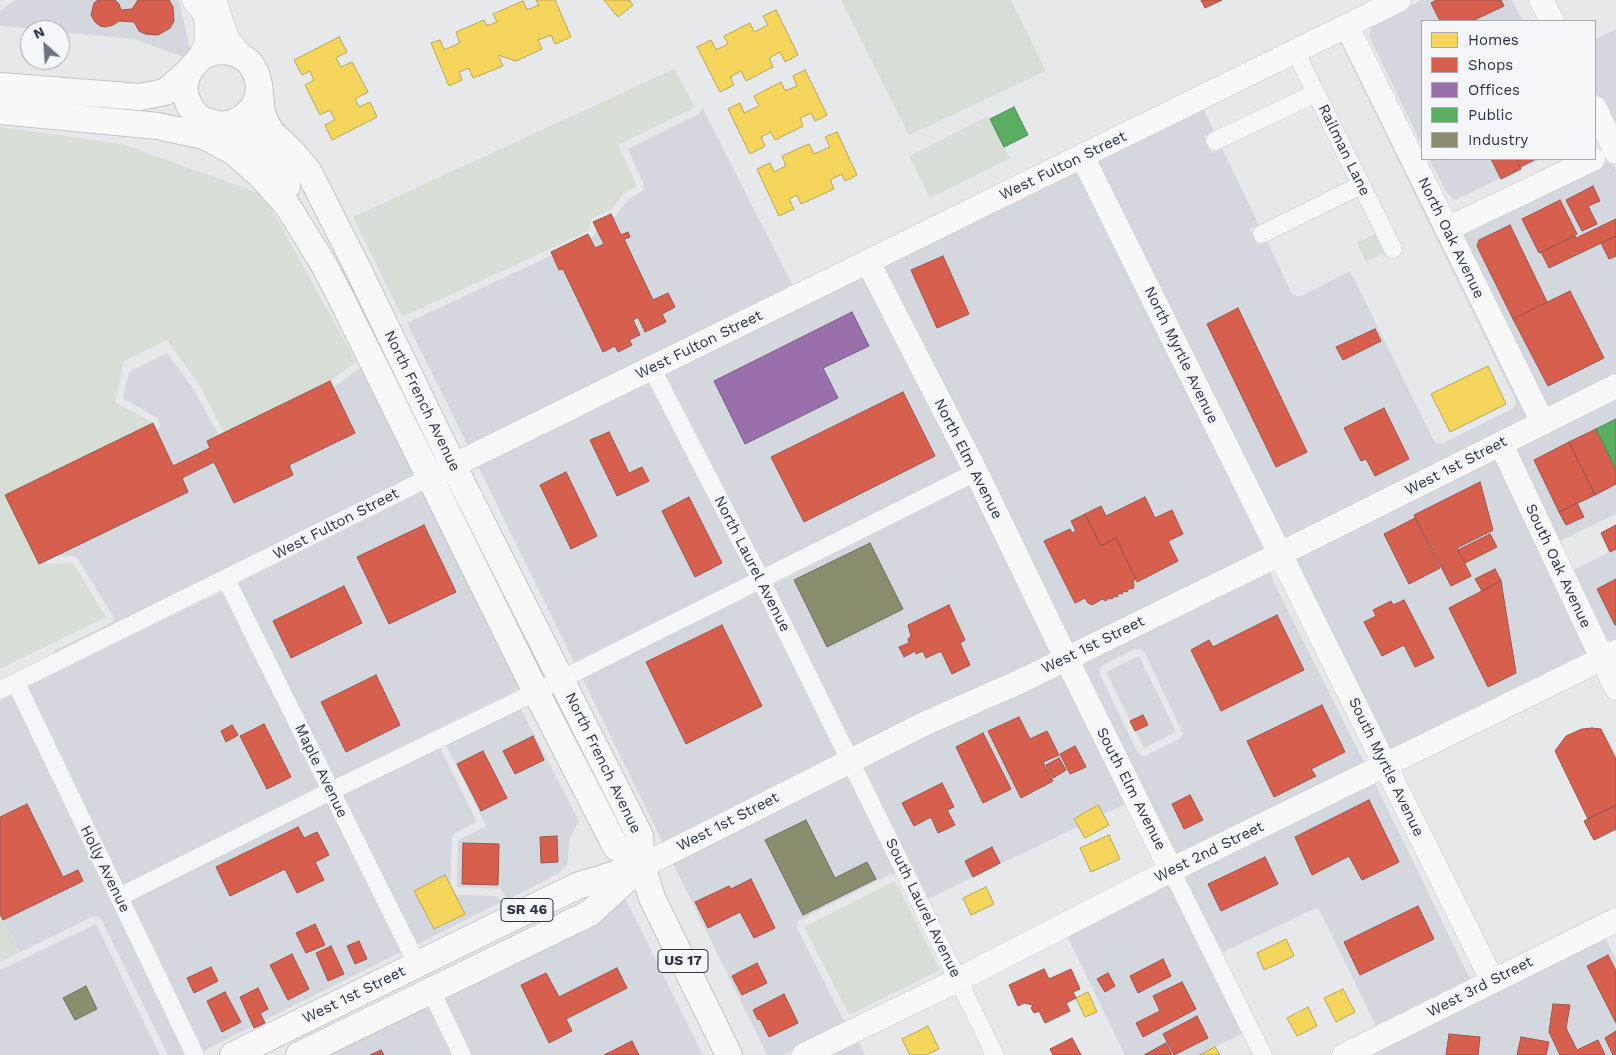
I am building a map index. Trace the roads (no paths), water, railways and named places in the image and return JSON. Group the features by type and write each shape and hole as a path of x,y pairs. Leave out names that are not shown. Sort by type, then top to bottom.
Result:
{"main road":[{"path":"0,86 140,97 165,92 195,64 210,53 220,51 231,52 241,56"},
{"name":"North French Avenue","path":"241,56 253,68 259,85 262,113 266,124 272,133 309,172 453,465 640,836 642,866"},
{"path":"195,64 185,82 185,94 189,105 207,125"},
{"path":"0,111 158,126 232,123 244,117 253,108 258,97 259,85"},
{"path":"0,102 118,112 185,111 207,125"},
{"name":"North French Avenue","path":"207,125 261,176 287,205 324,265 536,692 616,847 642,866"},
{"name":"West 1st Street","path":"233,1055 270,1044 417,964 577,886 642,866"},
{"name":"West 1st Street","path":"299,1055 590,913 642,866"},
{"name":"US 17","path":"642,866 652,898 729,1055"}],"street":[{"path":"194,0 202,9 207,22 207,42 195,64"},
{"name":"North French Avenue","path":"214,0 227,38 241,56"},
{"name":"West Fulton Street","path":"8,686 1399,0"},
{"path":"1542,0 1552,20"},
{"name":"North Oak Avenue","path":"1347,26 1543,423"},
{"name":"Railman Lane","path":"1295,51 1393,249"},
{"path":"1215,141 1316,92"},
{"path":"1596,112 1607,153"},
{"name":"North Myrtle Avenue","path":"1082,156 1280,554"},
{"path":"1447,229 1592,160"},
{"path":"1262,234 1361,185"},
{"name":"North Elm Avenue","path":"868,262 976,472 1066,658"},
{"name":"North Laurel Avenue","path":"652,369 762,580 849,761"},
{"name":"West 1st Street","path":"642,866 926,723 1019,682 1616,386"},
{"name":"South Oak Avenue","path":"1501,444 1609,656 1616,688"},
{"path":"118,897 536,692 976,472"},
{"name":"South Myrtle Avenue","path":"1280,554 1492,980"},
{"name":"Maple Avenue","path":"226,579 417,964"},
{"name":"West 2nd Street","path":"804,1055 958,980 1172,870 1609,656"},
{"name":"South Elm Avenue","path":"1066,658 1263,1055"},
{"name":"Holly Avenue","path":"8,686 118,897 195,1055"},
{"name":"South Laurel Avenue","path":"849,761 995,1055"},
{"name":"West 3rd Street","path":"1344,1055 1616,920"},
{"path":"431,991 462,1055"}]}
